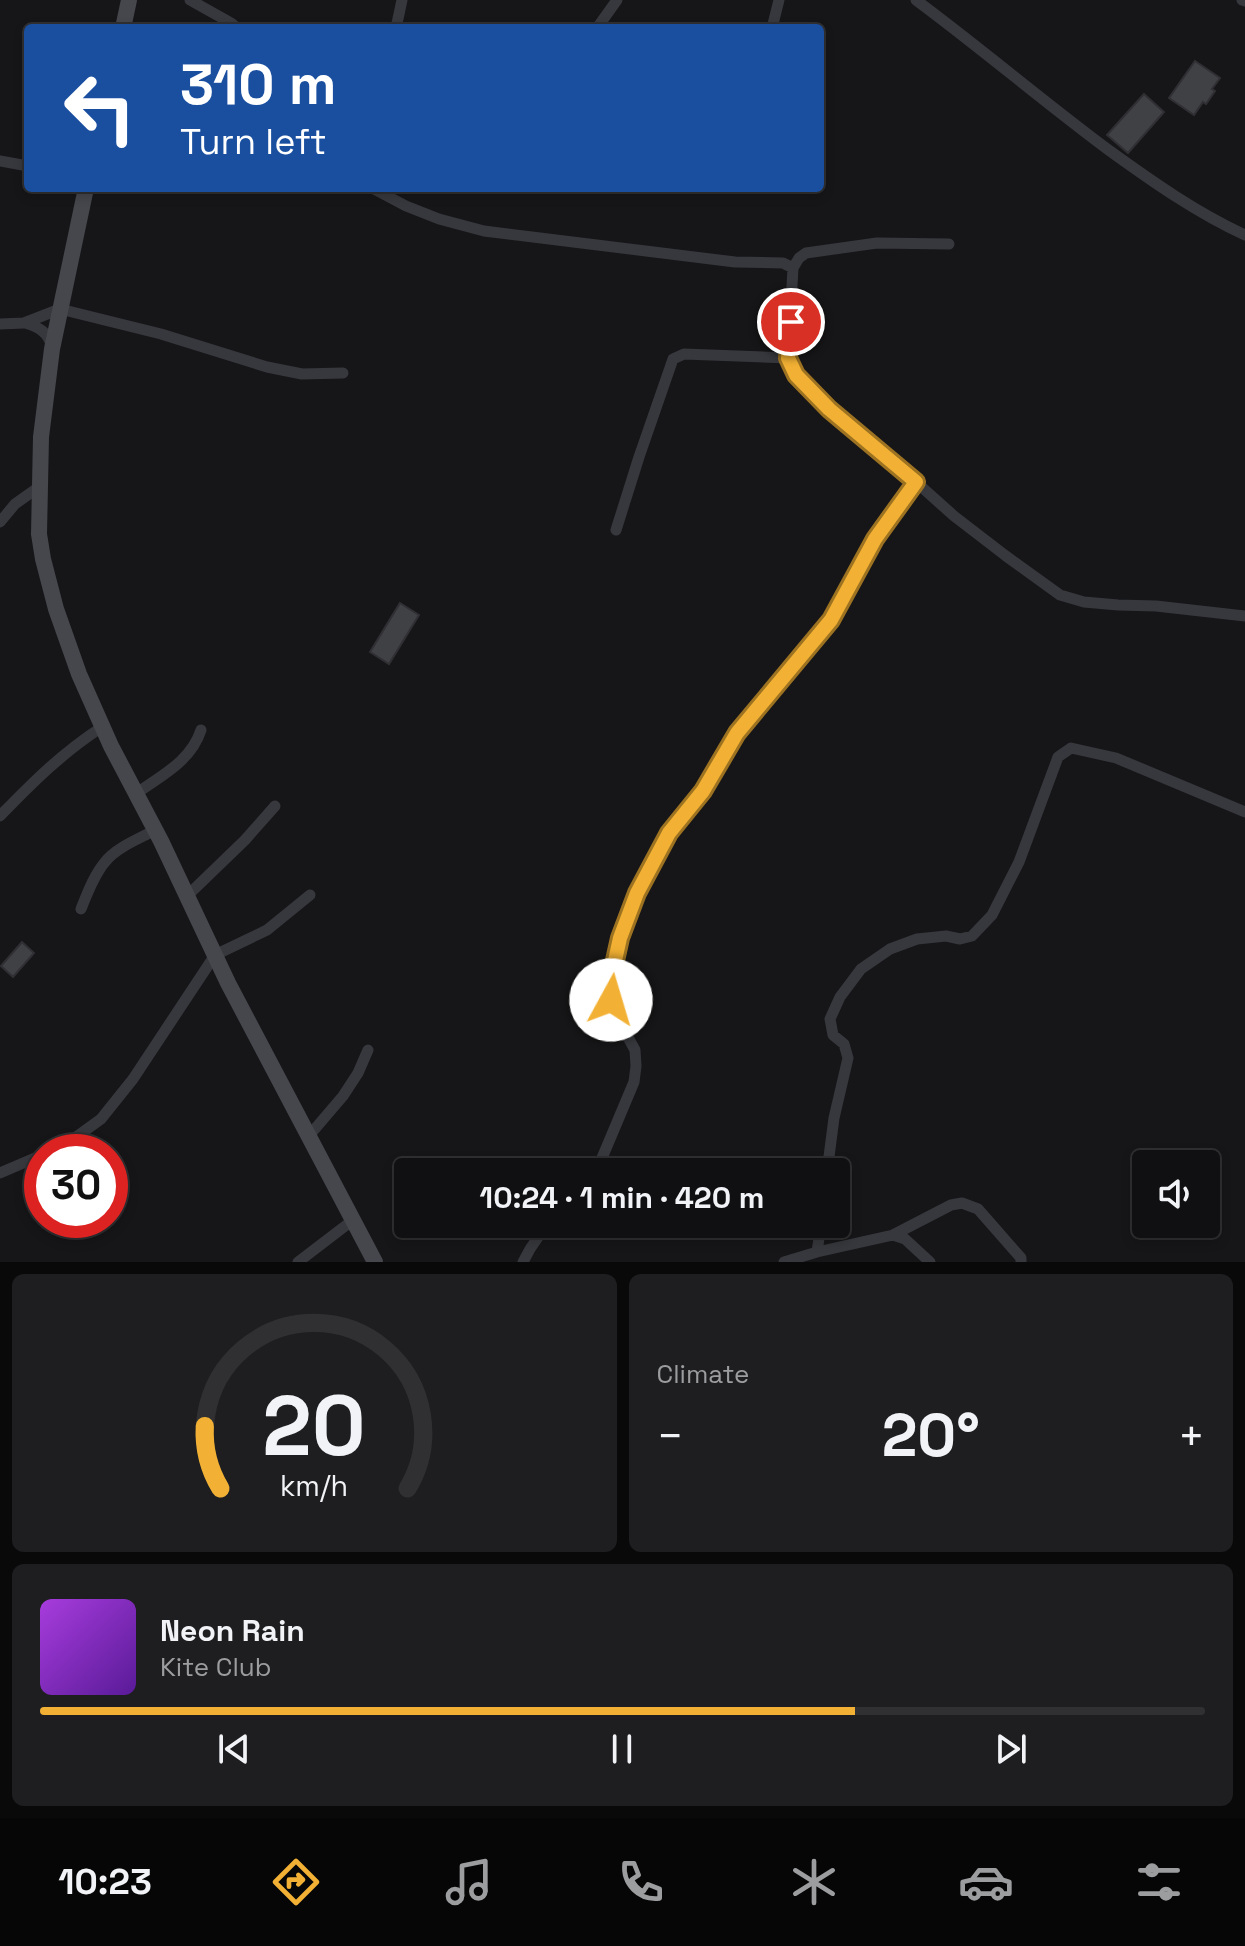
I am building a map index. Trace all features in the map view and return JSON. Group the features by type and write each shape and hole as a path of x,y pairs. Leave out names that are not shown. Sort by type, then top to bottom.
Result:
{"main road":[{"path":"124,24 129,0"},
{"path":"85,192 52,349 41,437 39,534 53,599 79,674 102,727 215,955 375,1262"}],"street":[{"path":"190,0 232,24"},
{"path":"397,24 402,0"},
{"path":"600,24 617,0"},
{"path":"773,24 779,0"},
{"path":"916,0 1150,180 1245,235"},
{"path":"0,161 24,165"},
{"path":"380,192 439,219 484,231 735,262 783,263 793,268"},
{"path":"949,244 901,242 848,246 806,253 799,258 793,268 788,358 796,375 829,409 964,524 1060,595 1084,602 1245,616"},
{"path":"0,324 24,323 60,309 161,334 267,367 302,374 343,373"},
{"path":"24,323 44,332 52,349"},
{"path":"616,530 673,359 684,354 788,358"},
{"path":"602,1158 634,1082 635,1050 611,1000 610,983 620,938 637,893 669,833 703,791 737,733 831,620 875,539 916,482"},
{"path":"0,522 15,504 39,487"},
{"path":"0,816 71,747 102,727"},
{"path":"137,793 189,755 201,730"},
{"path":"829,1158 834,1118 848,1058 844,1044 833,1035 830,1019 840,997 861,969 890,949 917,939 972,936 992,915 1019,862 1058,757 1071,748 1116,758 1245,812"},
{"path":"187,896 275,806"},
{"path":"81,909 105,861 155,830"},
{"path":"80,1134 101,1119 133,1079 215,955 267,930 310,895"},
{"path":"308,1137 343,1096 368,1050"},
{"path":"0,1173 24,1163"},
{"path":"784,1262 893,1235 951,1205 962,1203 978,1209 1021,1258 1021,1262"},
{"path":"298,1262 353,1220"},
{"path":"893,1235 905,1239 930,1262"},
{"path":"523,1262 537,1238"},
{"path":"817,1252 819,1238"}],"building":[{"path":"1195,61 1220,78 1206,104 1203,102 1194,115 1169,98"},
{"path":"1144,94 1164,112 1128,153 1107,135"},
{"path":"400,603 419,615 389,664 370,652"},
{"path":"22,942 34,953 13,977 1,966"}],"route":[{"path":"611,1000 610,983 620,938 637,893 669,833 703,791 737,733 831,620 875,539 916,482 829,409 796,375 788,358 791,322"}]}
